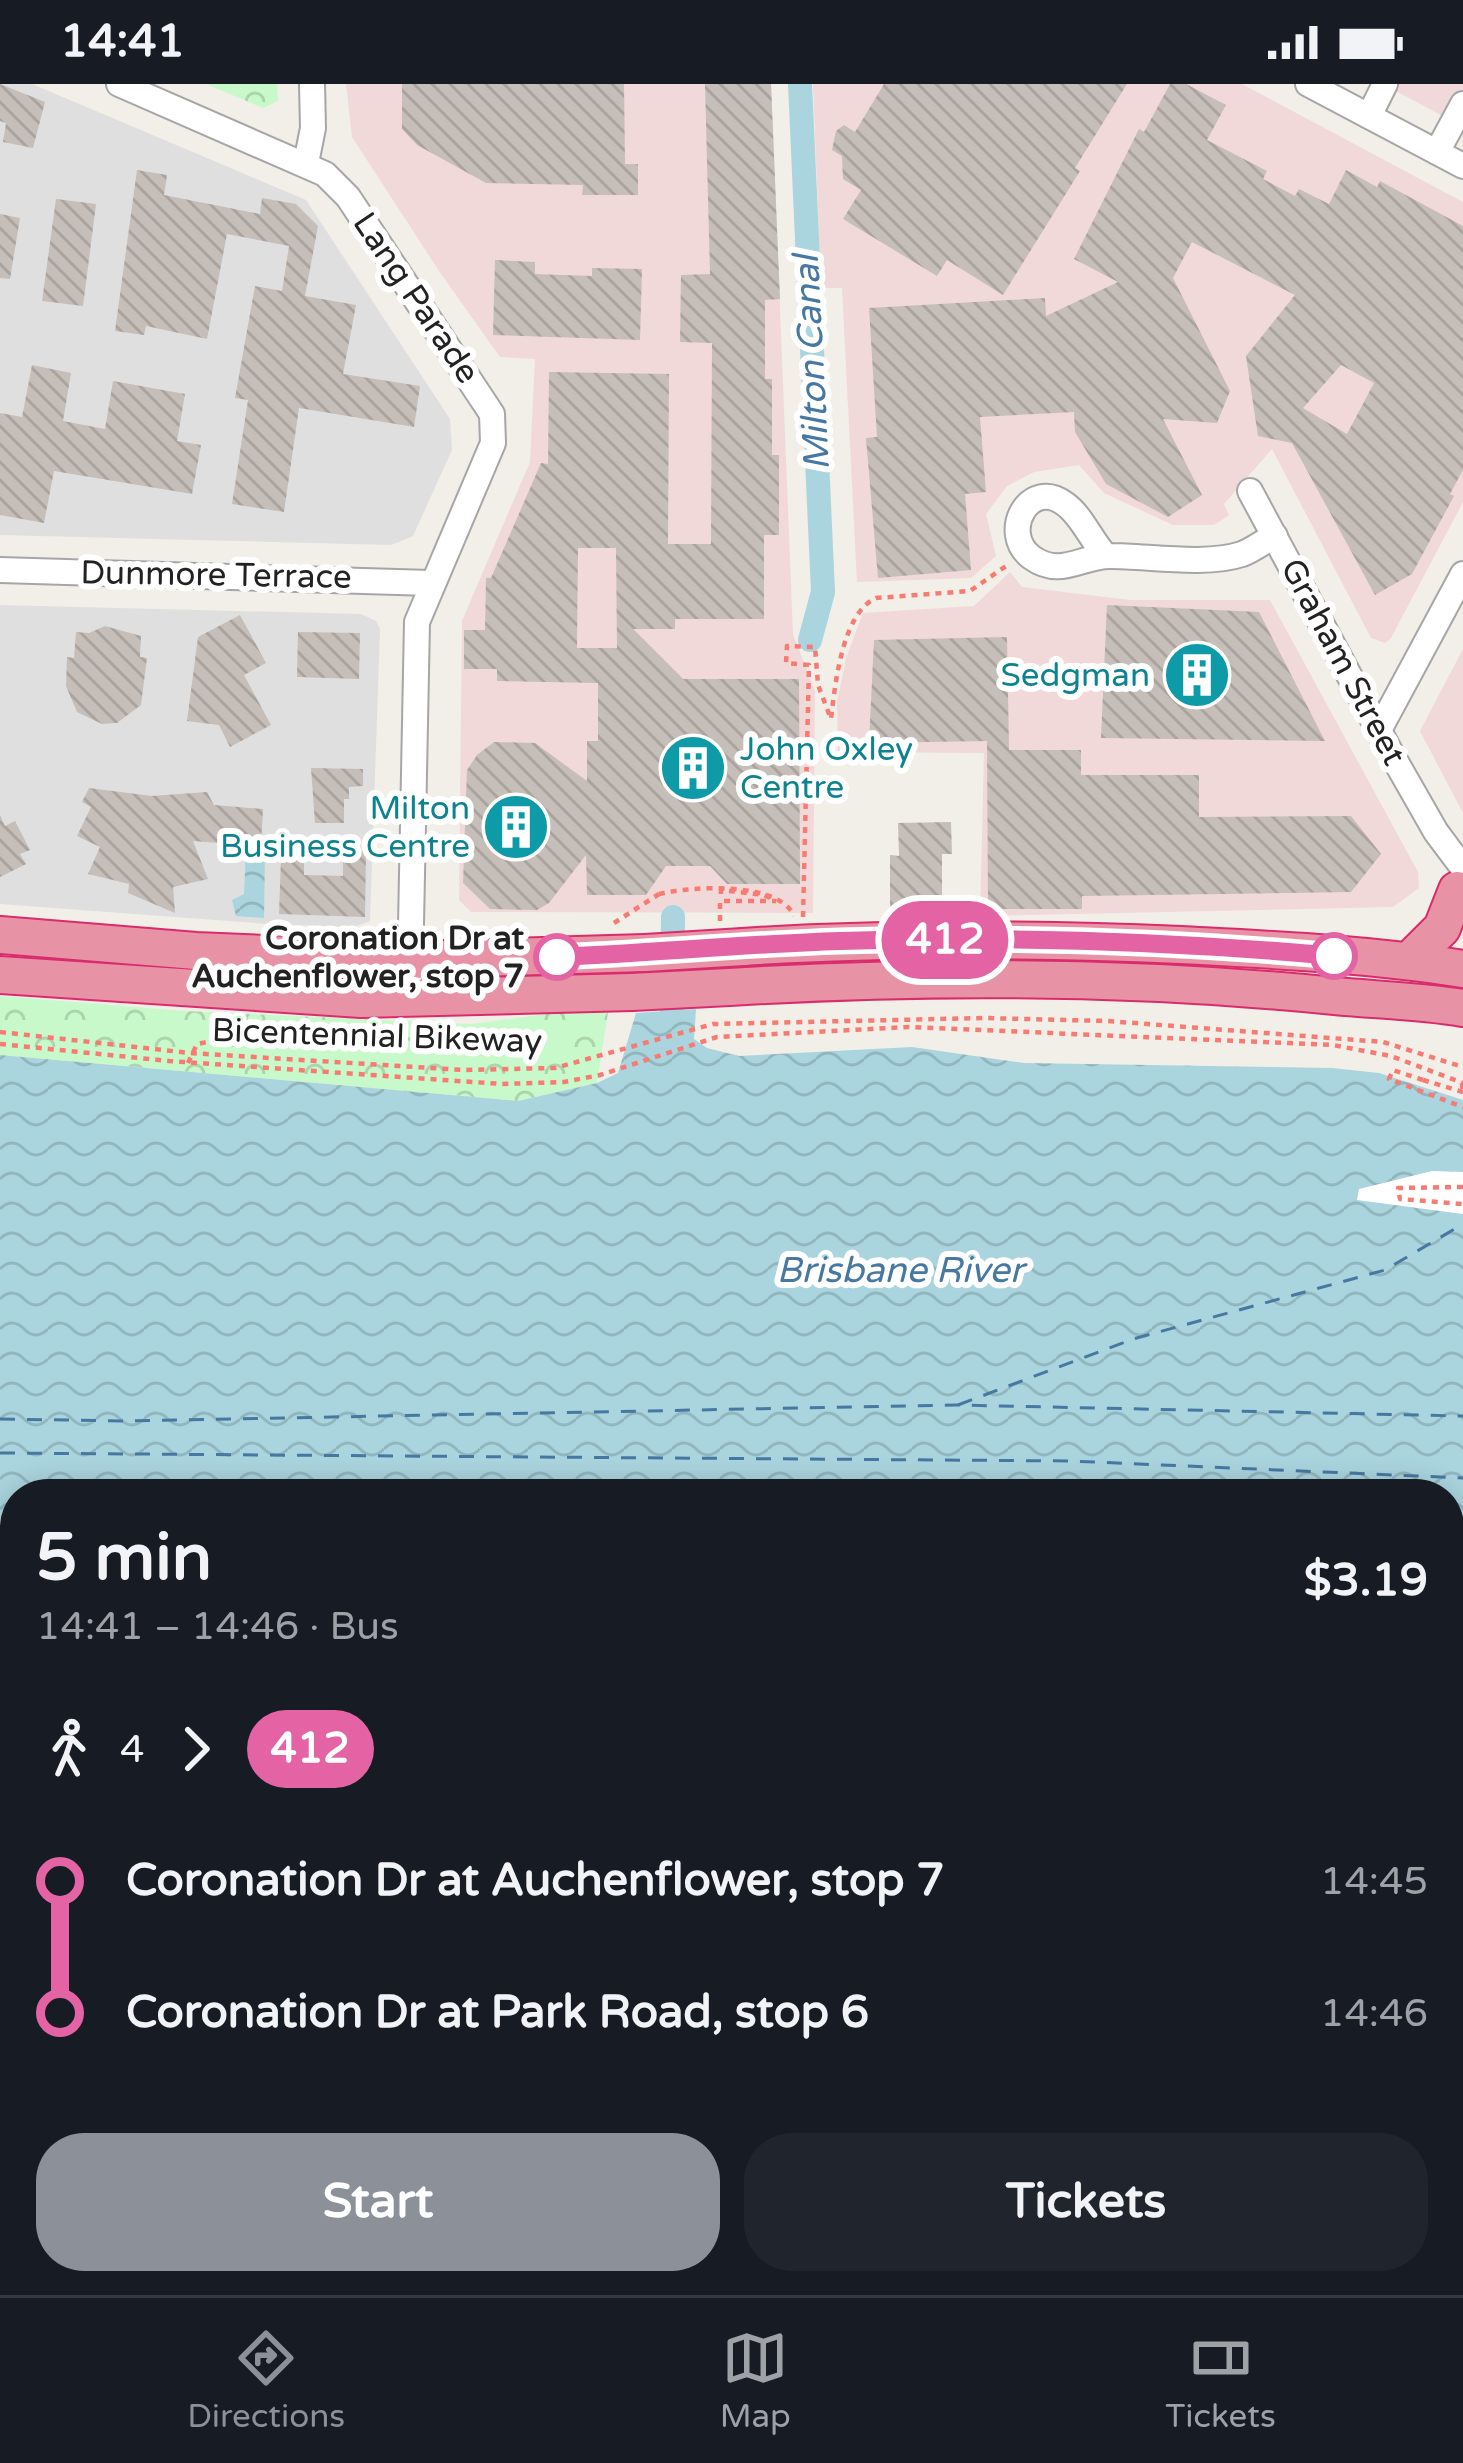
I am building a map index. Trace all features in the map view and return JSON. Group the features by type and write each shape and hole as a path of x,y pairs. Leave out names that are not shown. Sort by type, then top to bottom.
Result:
{"highway":[{"path":"1409,961 1442,928 1461,887"},
{"path":"0,935 196,951 410,960 838,941 1122,943 1409,961 1463,969"},
{"path":"0,976 191,990 410,998 632,992 720,1001 870,981 1150,983 1259,988 1463,1008"}],"street":[{"name":"Lang Parade","path":"119,84 325,174 348,197 492,414 493,443 431,583 415,639 410,998"},
{"path":"307,163 314,128 312,84"},
{"path":"1308,84 1463,166"},
{"path":"1369,116 1385,84"},
{"path":"1437,152 1463,104"},
{"name":"Graham Street","path":"1250,491 1436,832 1461,887"},
{"path":"1105,555 1169,561 1240,554 1275,536"},
{"name":"Dunmore Terrace","path":"0,569 431,583"},
{"path":"1379,730 1463,574"}],"path":[{"path":"803,916 809,665 786,663 787,646 815,647 818,685 831,719 844,643 866,603 979,587 1014,559"},
{"path":"609,926 659,894 680,889 742,891 785,903 794,916"},
{"path":"758,903 721,894 721,890 774,899 772,903"},
{"path":"720,905 720,901 785,903"},
{"path":"717,1037 713,1024 720,1001"},
{"name":"Bicentennial Bikeway","path":"0,1032 190,1053 463,1070 556,1068 713,1024 966,1018 1108,1021 1383,1042 1463,1067"},
{"path":"188,1063 196,1044 302,1024"},
{"path":"0,1043 188,1063 502,1084 564,1082 600,1075 717,1037 909,1027 1275,1040 1375,1052 1462,1083 1463,1094 1393,1070 1389,1079 1463,1108"},
{"path":"1463,1187 1398,1188 1400,1198 1463,1204"}],"shaded area":[{"path":"0,84 32,84 306,200 450,419 452,450 413,536 391,545 0,535"},
{"path":"346,84 771,84 793,634 815,691 813,913 471,912 459,900 462,621 530,462 535,359 500,357 439,271 352,137"},
{"path":"813,84 1242,84 1463,202 1463,502 1391,638 1385,643 1371,638 1272,449 1224,504 1229,515 1214,525 1173,525 1104,493 1079,465 1034,472 1007,486 986,514 996,556 971,578 857,582 842,288 821,288"},
{"path":"1383,84 1463,84 1463,127"},
{"path":"1010,572 1022,587 1130,600 1270,600 1418,872 1419,888 1393,907 980,916 984,753 838,752 837,703 846,658 863,613 974,606"},
{"path":"0,605 361,614 376,621 380,629 370,921 354,927 268,924 0,904"},
{"path":"1463,649 1463,813 1420,731"}],"green space":[{"path":"206,84 277,84 278,101 263,108"},
{"path":"0,996 185,1011 471,1024 609,1006 597,1083 518,1101 0,1055"}],"water":[{"path":"246,850 265,851 264,918 236,916 232,900 244,894"},
{"name":"Brisbane River","path":"696,1009 694,1039 707,1048 739,1056 912,1047 1024,1063 1332,1068 1379,1073 1463,1100 1463,1479 0,1479 0,1055 518,1101 597,1083 618,1073 636,1013"}],"pier":[{"path":"1432,1171 1463,1172 1463,1214 1357,1200 1359,1189"}],"building":[{"path":"0,84 45,102 33,148 3,142 6,123 0,121"},
{"path":"402,84 624,84 625,164 638,164 638,195 582,195 583,185 486,183 417,145 402,129"},
{"path":"705,84 771,84 780,299 765,300 765,379 772,379 772,455 779,455 779,535 764,535 764,619 675,619 675,629 633,629 683,679 799,679 800,884 727,884 710,866 666,866 646,895 587,895 586,855 549,903 537,910 490,909 463,883 467,770 494,742 535,743 587,781 587,741 598,741 598,683 497,681 497,669 464,669 464,630 485,630 486,578 491,578 541,463 548,464 549,372 669,374 668,544 711,544 712,343 680,342 681,275 710,274","holes":["578,548 616,548 617,648 577,648"]},
{"path":"884,84 1127,84 1003,295 947,260 937,276 843,219 861,190 843,179 842,156 832,150 836,131 844,125 855,132"},
{"path":"1170,84 1186,84 1226,105 1207,140 1267,171 1263,179 1295,196 1299,189 1329,204 1346,170 1377,187 1380,181 1463,226 1463,470 1412,574 1375,595 1292,443 1258,436 1246,356 1295,295 1192,242 1173,278 1230,391 1217,423 1163,419 1202,495 1168,517 1106,484 1075,432 1074,412 980,417 986,492 965,494 971,570 878,578 866,438 877,437 869,308 1045,298 1046,316 1118,282 1074,259 1139,129 1144,132","holes":["1341,365 1374,383 1347,434 1303,408"]},
{"path":"137,170 167,175 164,195 260,214 262,198 296,204 318,226 305,296 356,305 343,374 420,386 414,427 299,408 284,512 232,504 248,400 235,398 255,286 282,291 289,246 227,234 207,339 146,326 144,335 115,331"},
{"path":"56,199 96,204 83,306 42,301"},
{"path":"0,214 20,218 10,279 0,278"},
{"path":"495,260 535,262 535,274 592,276 592,268 642,269 640,340 493,335"},
{"path":"32,365 71,373 63,421 105,429 113,381 185,394 177,441 201,445 192,494 54,471 44,523 0,515 0,413 22,417"},
{"name":"Sedgman","path":"1107,605 1259,612 1325,741 1101,738"},
{"path":"240,615 266,663 244,675 271,725 230,747 219,725 187,721 198,637"},
{"path":"105,626 141,636 140,657 147,658 141,705 117,723 102,724 77,712 66,686 67,657 74,658 76,632 89,633"},
{"path":"298,632 360,633 359,679 297,677"},
{"path":"1007,637 1009,750 1081,750 1081,775 1199,775 1199,817 1351,816 1381,854 1351,892 1082,896 1082,909 988,909 987,741 869,743 874,640"},
{"path":"311,768 363,769 363,786 349,787 349,799 344,799 344,823 315,823"},
{"path":"89,788 152,796 207,792 214,805 263,809 261,846 193,841 208,879 173,887 175,913 128,893 129,884 88,874 100,847 77,836 91,807 82,802"},
{"path":"0,815 5,826 15,821 30,850 20,854 26,864 0,877"},
{"path":"951,822 952,854 942,854 942,909 890,909 890,855 899,856 898,823"},
{"path":"343,851 366,851 365,917 279,914 281,857 304,858 304,875 343,876"}],"waterway":[{"name":"Milton Canal","path":"800,84 823,592 810,640"},
{"name":"Milton Canal","path":"672,1011 673,917"}],"ferry route":[{"path":"958,1405 1133,1339 1385,1270 1463,1224"},
{"path":"0,1419 124,1421 956,1405 1463,1416"},
{"path":"0,1453 1071,1461 1463,1478"}],"bus line":[{"name":"412","path":"557,957 838,941 958,940 1122,943 1334,956"}],"place":[{"name":"Sedgman","path":"1197,675"},
{"name":"John Oxley Centre","path":"693,768"},
{"name":"Milton Business Centre","path":"516,827"},
{"name":"Coronation Dr at Auchenflower, stop 7","path":"557,957"}]}
